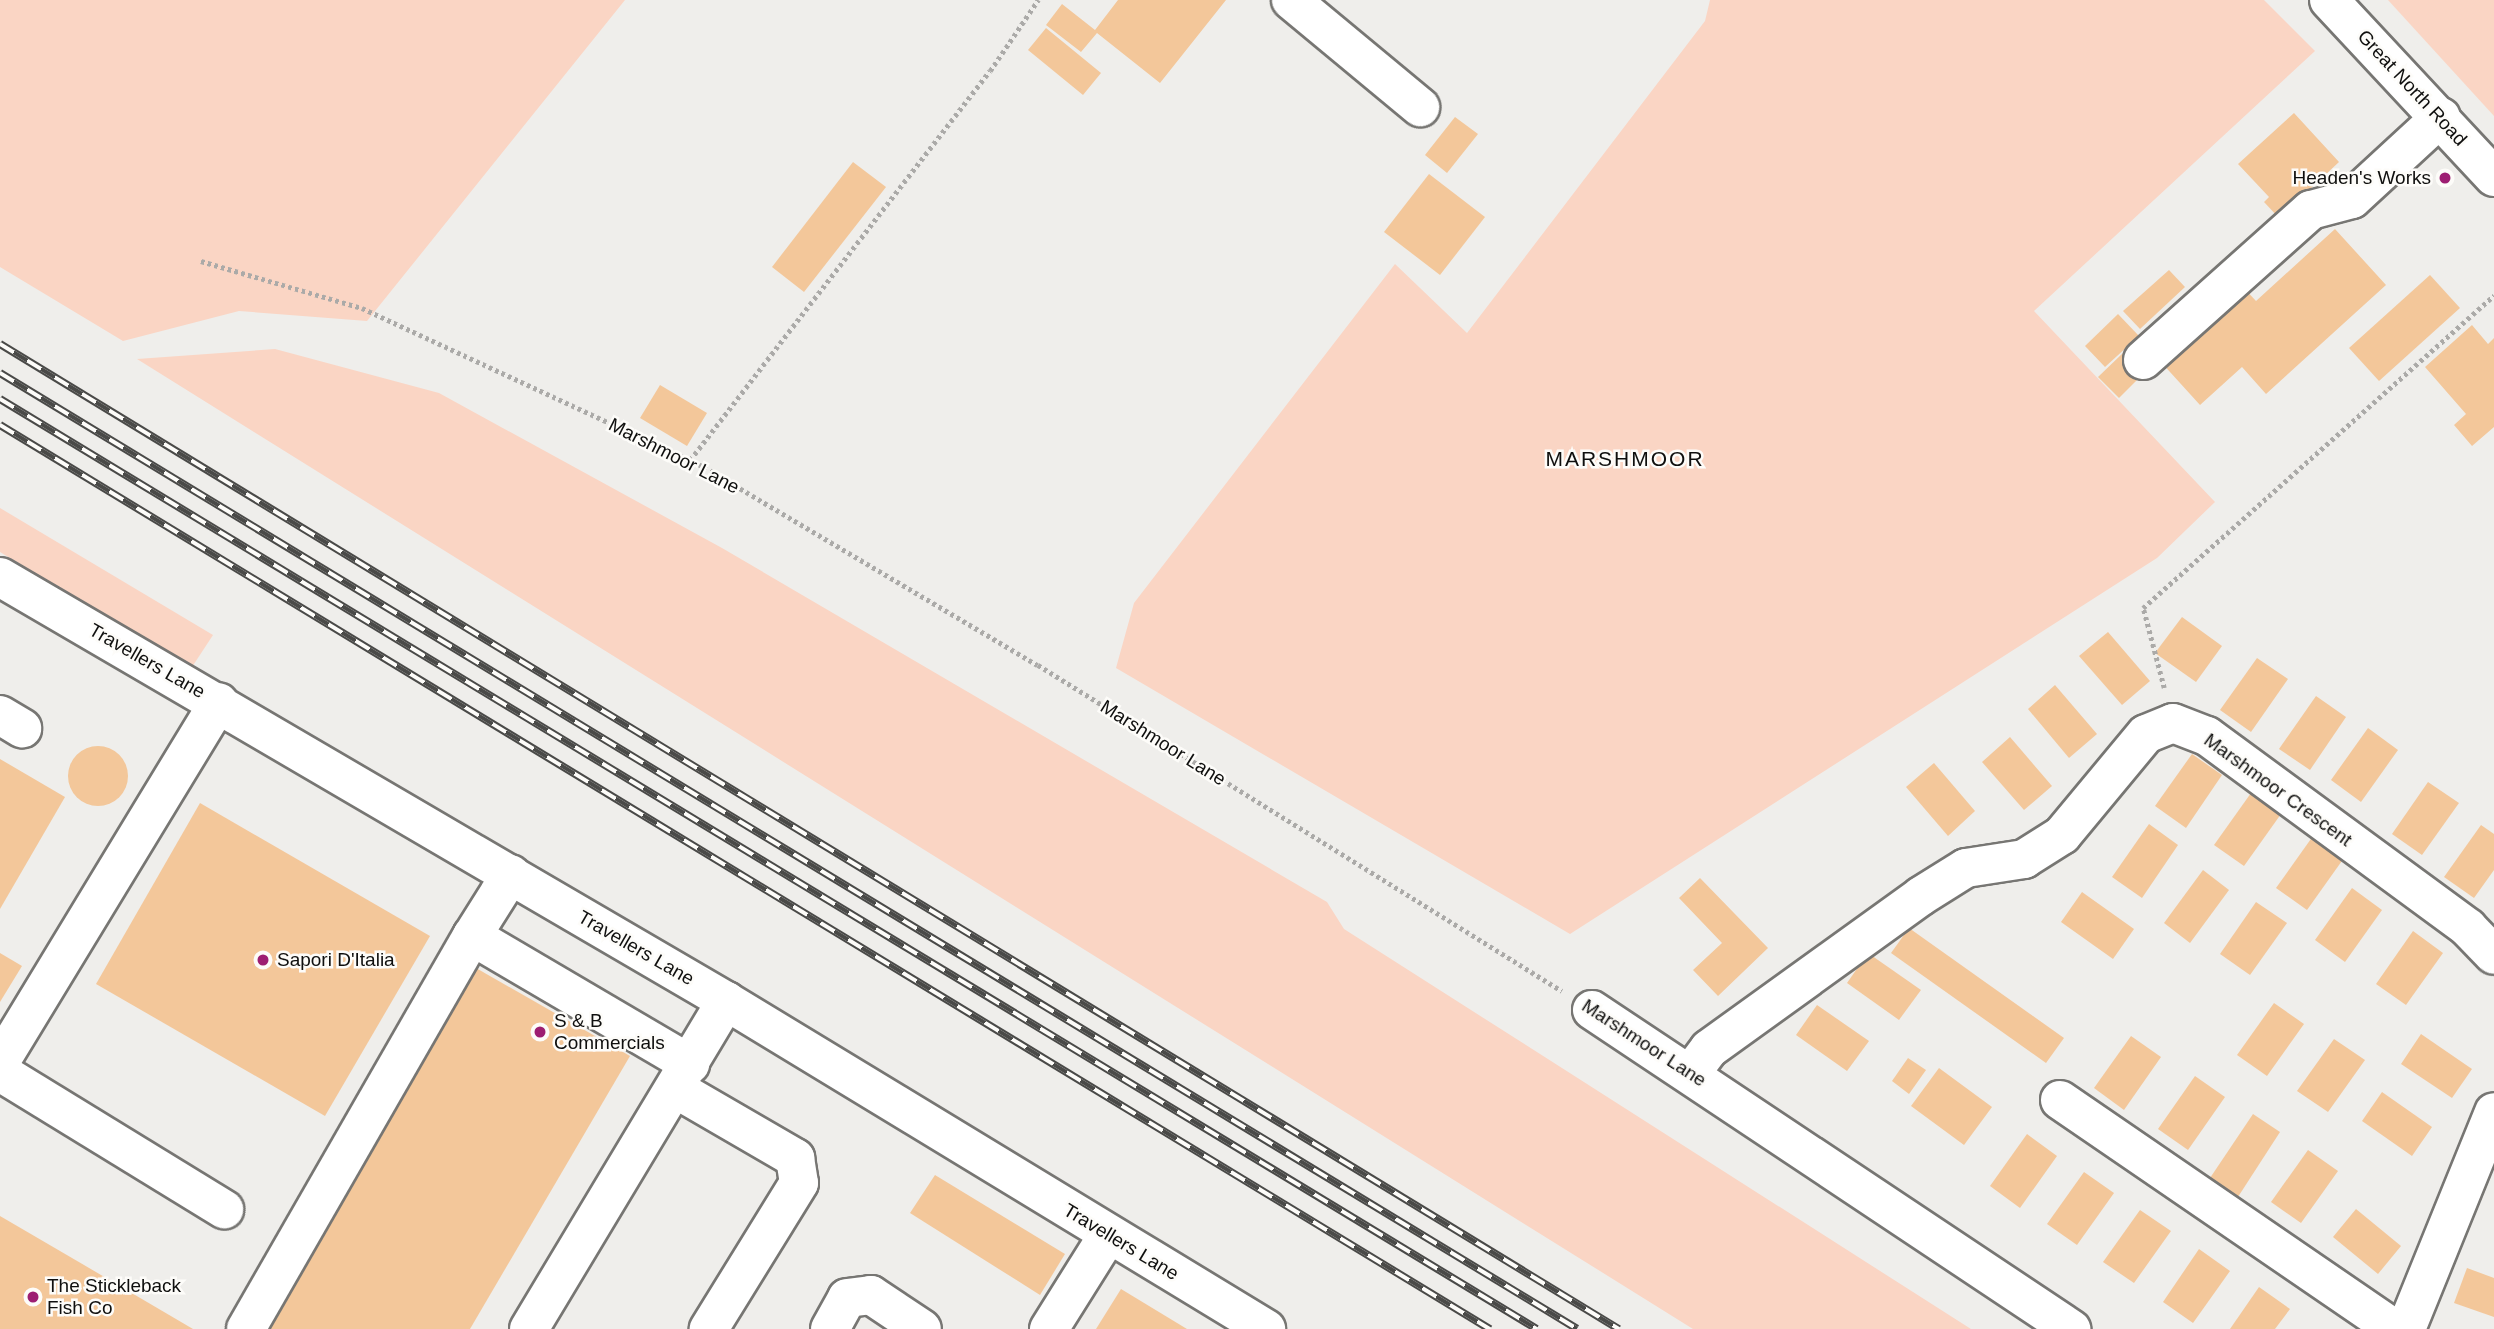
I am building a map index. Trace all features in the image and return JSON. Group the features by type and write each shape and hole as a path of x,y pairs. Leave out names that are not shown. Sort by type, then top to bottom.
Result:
{"street":[{"path":"1291,0 1420,107"},
{"name":"Great North Road","path":"2329,0 2441,117 2494,177"},
{"path":"2143,360 2311,210 2352,198 2441,117"},
{"name":"Travellers Lane","path":"0,577 219,702 726,1001 1266,1329"},
{"path":"0,1062 219,702"},
{"path":"1691,1073 1709,1049 1921,896 1966,868 2024,859 2062,835 2146,734 2173,723"},
{"name":"Marshmoor Crescent","path":"2173,723 2207,736 2468,928 2494,955"},
{"path":"246,1329 472,936 511,874"},
{"path":"472,936 683,1076 795,1158 799,1183 709,1329"},
{"path":"529,1329 726,1001"},
{"name":"Marshmoor Lane","path":"1592,1010 1691,1073 2070,1329"},
{"path":"0,1072 223,1209"},
{"path":"2060,1100 2395,1329"},
{"path":"2406,1329 2494,1112"},
{"path":"1049,1329 1108,1235"},
{"path":"830,1329 847,1298 871,1295 922,1329"}],"path":[{"path":"690,460 990,71 1038,0"},
{"name":"Marshmoor Lane","path":"201,261 362,308 690,460 1038,665 1592,1010"},
{"path":"2173,723 2143,608 2494,295"}],"shaded area":[{"path":"0,0 625,0 367,321 239,311 123,341 0,267"},
{"path":"1710,0 2264,0 2315,51 2034,311 2215,502 2157,558 1570,934 1116,668 1134,603 1395,264 1467,333 1705,21"},
{"path":"2388,0 2494,0 2494,116"},
{"path":"275,349 439,393 722,548 1327,902 1344,929 1971,1329 1693,1329 137,359"},
{"path":"0,508 213,635 192,667 0,552"}],"building":[{"path":"1118,0 1226,0 1160,83 1097,33 1081,52 1046,25 1062,4 1095,30"},
{"path":"1046,28 1101,73 1083,95 1028,50"},
{"path":"2294,113 2339,162 2279,218 2264,202 2269,197 2238,164"},
{"path":"1455,117 1478,134 1447,173 1425,155"},
{"path":"853,162 886,187 804,292 772,267"},
{"path":"1429,174 1485,217 1440,275 1384,232"},
{"path":"2335,229 2386,285 2266,394 2242,367 2200,405 2160,361 2242,286 2256,301"},
{"path":"2169,270 2185,287 2140,329 2123,311"},
{"path":"2430,275 2460,308 2379,381 2349,348"},
{"path":"2118,314 2139,336 2105,367 2085,346"},
{"path":"2472,325 2488,344 2494,338 2494,427 2472,446 2454,425 2466,414 2425,367"},
{"path":"2124,352 2144,373 2119,398 2098,377"},
{"path":"660,385 707,413 687,446 640,418"},
{"path":"2182,617 2222,646 2196,682 2155,653"},
{"path":"2108,632 2150,681 2122,705 2079,656"},
{"path":"2257,658 2288,679 2251,732 2220,710"},
{"path":"2055,685 2097,734 2069,758 2028,709"},
{"path":"2316,696 2346,717 2310,770 2279,749"},
{"path":"2368,728 2398,750 2361,802 2331,780"},
{"path":"2010,737 2052,786 2024,810 1982,762"},
{"path":"98,746 115,751 123,759 128,776 123,793 115,801 98,806 81,801 73,793 68,776 73,759 81,751"},
{"path":"2192,754 2222,775 2186,828 2155,806"},
{"path":"0,759 65,797 0,909"},
{"path":"1934,763 1975,811 1948,836 1906,787"},
{"path":"2428,782 2459,803 2422,855 2392,834"},
{"path":"2251,793 2281,814 2244,866 2214,845"},
{"name":"Sapori D'Italia","path":"200,803 430,936 325,1116 96,984"},
{"path":"2149,824 2178,845 2142,898 2112,877"},
{"path":"2481,825 2494,834 2494,870 2474,898 2444,877"},
{"path":"2313,836 2344,858 2307,910 2276,888"},
{"path":"2203,870 2229,890 2190,943 2164,923"},
{"path":"1700,878 1768,948 1718,996 1693,970 1722,943 1679,898"},
{"path":"2352,888 2382,910 2345,962 2315,940"},
{"path":"2082,892 2134,929 2113,959 2061,922"},
{"path":"2256,902 2287,923 2250,975 2220,954"},
{"path":"1909,928 2064,1038 2046,1063 1891,953"},
{"path":"2413,931 2443,953 2406,1005 2376,984"},
{"path":"0,953 22,966 0,1002"},
{"path":"1868,953 1921,990 1899,1020 1847,983"},
{"path":"476,968 630,1056 470,1329 263,1329"},
{"path":"2274,1003 2304,1024 2267,1076 2237,1055"},
{"path":"1817,1005 1869,1041 1847,1071 1796,1035"},
{"path":"2421,1034 2472,1069 2452,1098 2401,1064"},
{"path":"2131,1036 2161,1057 2124,1110 2094,1088"},
{"path":"2334,1039 2365,1060 2328,1112 2297,1091"},
{"path":"1908,1058 1926,1070 1909,1094 1892,1081"},
{"path":"1939,1068 1992,1107 1964,1145 1911,1106"},
{"path":"2195,1076 2225,1097 2188,1150 2158,1129"},
{"path":"2382,1092 2432,1127 2412,1156 2362,1121"},
{"path":"2253,1114 2280,1132 2236,1200 2208,1181"},
{"path":"2027,1134 2057,1156 2020,1208 1990,1186"},
{"path":"2308,1150 2338,1171 2301,1223 2271,1202"},
{"path":"2084,1172 2114,1193 2077,1245 2047,1224"},
{"path":"935,1175 1065,1254 1040,1295 910,1213"},
{"path":"2356,1209 2401,1246 2378,1274 2333,1237"},
{"path":"2140,1210 2171,1231 2134,1283 2103,1262"},
{"path":"0,1216 84,1265 193,1329 0,1329"},
{"path":"2199,1249 2230,1271 2193,1323 2163,1302"},
{"path":"2467,1268 2494,1278 2494,1317 2454,1303"},
{"path":"2259,1287 2290,1309 2275,1329 2230,1329"},
{"path":"1121,1289 1187,1329 1096,1329"}],"railway":[{"path":"0,344 1619,1329"},
{"path":"0,373 1577,1329"},
{"path":"0,399 1537,1329"},
{"path":"0,425 1490,1329"}],"place":[{"name":"Headen's Works","path":"2445,178"},
{"name":"Sapori D'Italia","path":"263,960"},
{"name":"S & B Commercials","path":"540,1032"},
{"name":"The Stickleback Fish Co","path":"33,1297"}],"district":[{"name":"MARSHMOOR","path":"1625,459"}]}
